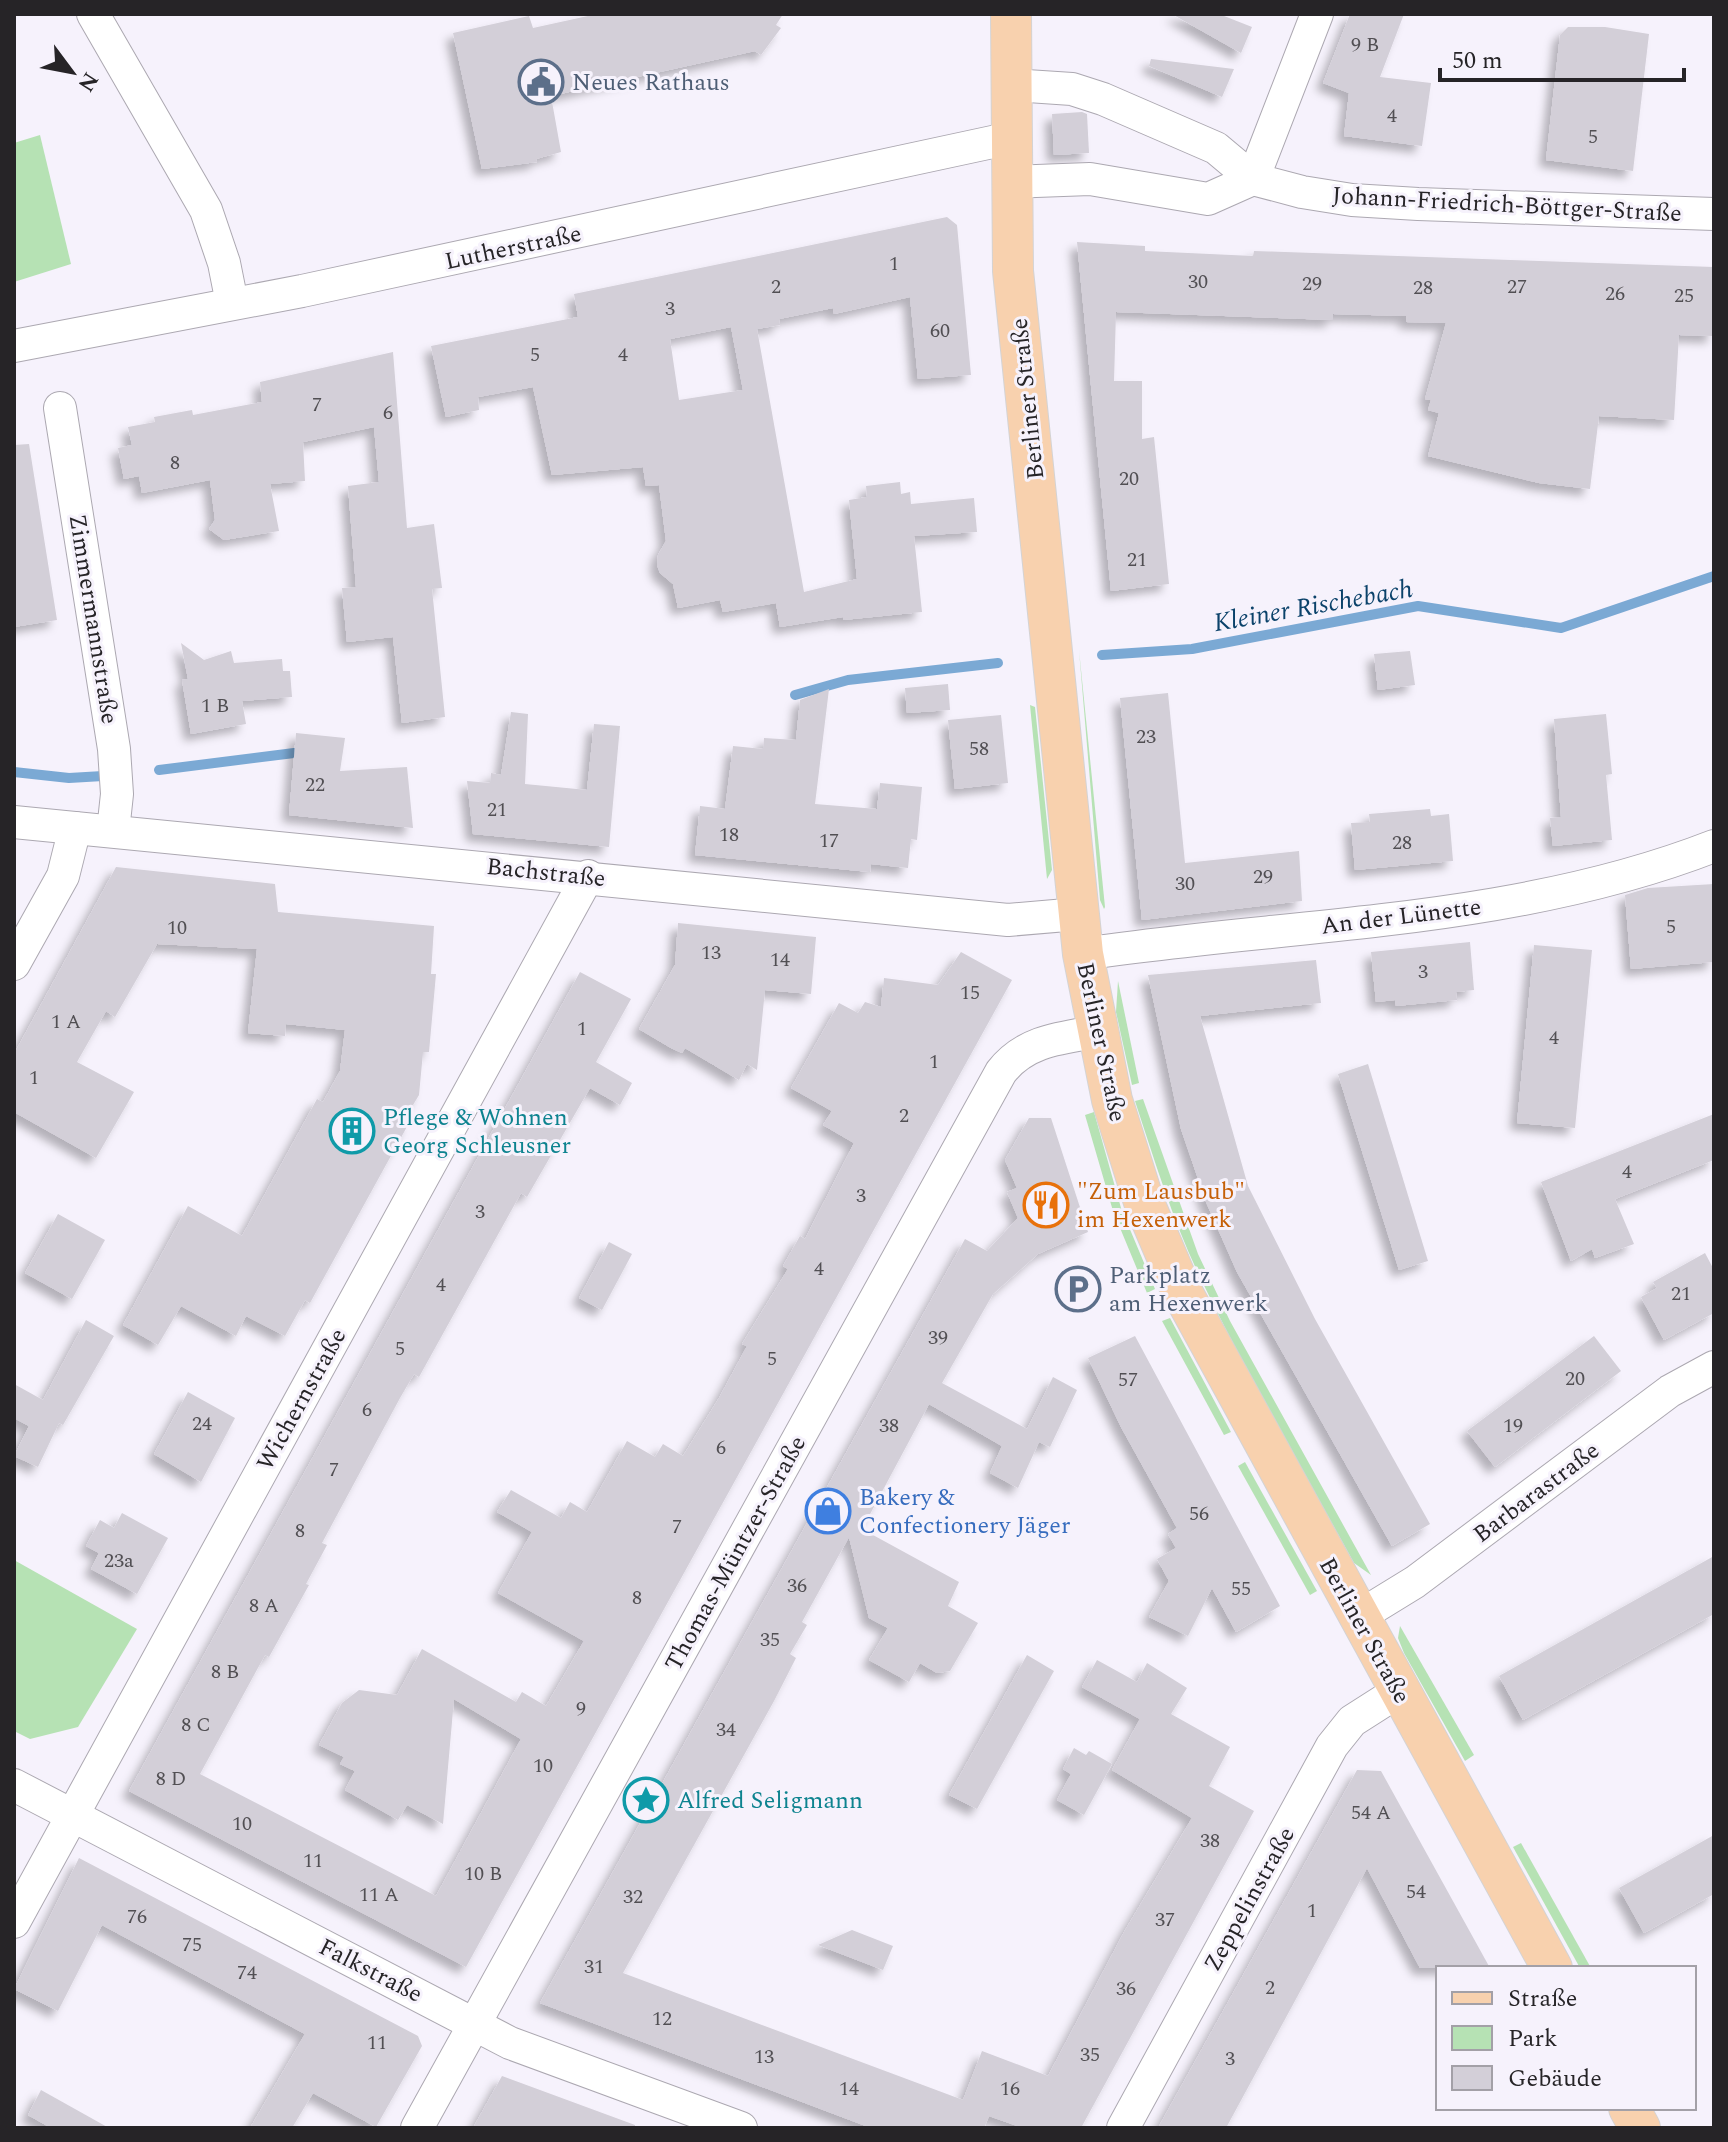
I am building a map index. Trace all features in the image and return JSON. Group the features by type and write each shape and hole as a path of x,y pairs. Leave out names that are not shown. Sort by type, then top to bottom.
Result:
{"main road":[{"name":"Berliner Straße","path":"1011,14 1013,271 1078,914 1096,1032 1131,1161 1177,1282 1551,1966"},
{"path":"1630,2110 1640,2128"}],"street":[{"path":"93,14 206,210 224,263 232,303"},
{"path":"1010,182 1090,179 1208,199 1253,179 1317,14"},
{"name":"Johann-Friedrich-Böttger-Straße","path":"1012,85 1072,89 1103,99 1216,148 1253,179 1302,192 1352,200 1714,214"},
{"name":"Lutherstraße","path":"14,346 690,210 963,146 1011,138"},
{"name":"Zimmermannstraße","path":"60,408 114,749 117,794 113,831"},
{"name":"Bachstraße","path":"14,822 588,876 1008,920 1078,914"},
{"path":"14,964 63,876 75,828"},
{"name":"An der Lünette","path":"1083,954 1473,908 1664,865 1714,846"},
{"name":"Wichernstraße","path":"14,1922 588,876"},
{"name":"Thomas-Müntzer-Straße","path":"417,2128 1001,1072 1018,1054 1039,1043 1096,1032"},
{"name":"Barbarastraße","path":"1358,1617 1415,1582 1670,1391 1714,1367"},
{"name":"Zeppelinstraße","path":"1123,2128 1332,1746 1352,1721 1399,1691"},
{"name":"Falkstraße","path":"14,1785 510,2043 741,2128"}],"green space":[{"path":"40,135 71,264 14,282 14,143"},
{"path":"1079,650 1105,907 1104,909 1100,900"},
{"path":"1030,705 1035,707 1052,870 1047,879"},
{"path":"1118,981 1139,1083 1132,1085 1116,1012"},
{"path":"1143,1099 1198,1254 1230,1321 1371,1575 1354,1563 1254,1383 1198,1273 1172,1210 1135,1101"},
{"path":"1094,1112 1121,1208 1155,1289 1147,1293 1113,1211 1085,1115"},
{"path":"1170,1318 1231,1432 1224,1435 1162,1321"},
{"path":"1245,1462 1317,1591 1310,1595 1238,1466"},
{"path":"14,1560 137,1629 78,1727 30,1739 14,1731"},
{"path":"1400,1626 1474,1755 1465,1761 1404,1653 1398,1638"},
{"path":"1521,1843 1590,1966 1579,1966 1513,1847"}],"building":[{"name":"Neues Rathaus","path":"597,14 783,14 776,25 781,28 761,55 755,51 551,96 561,152 536,159 537,162 482,169 453,33 529,16 533,28"},
{"path":"1172,14 1219,14 1252,27 1241,53"},
{"path":"1350,14 1404,14 1380,77 1431,83 1422,146 1344,136 1349,93 1323,83"},
{"path":"1568,27 1605,27 1649,34 1633,171 1546,160 1560,35"},
{"path":"1151,59 1234,69 1222,97 1149,66"},
{"path":"1052,114 1087,114 1089,153 1054,155"},
{"path":"947,217 957,225 971,375 918,379 910,297 834,314 833,308 779,319 780,325 757,329 804,592 857,579 849,500 867,497 866,486 900,482 901,494 910,492 911,504 974,498 977,532 914,536 922,612 843,620 843,617 780,627 776,603 723,612 720,600 678,608 673,584 660,573 657,565 658,555 666,541 659,485 646,486 643,467 552,475 533,387 478,397 479,410 446,417 431,346 578,317 574,294","holes":["731,327 743,390 679,400 670,339"]},
{"path":"1077,242 1145,246 1145,251 1253,256 1254,251 1714,267 1714,336 1679,335 1674,420 1599,416 1590,489 1539,483 1428,456 1439,413 1428,410 1431,400 1425,399 1446,323 1406,322 1406,316 1333,314 1333,320 1116,312 1114,381 1142,381 1142,439 1154,437 1169,584 1111,591"},
{"path":"393,352 407,528 434,524 442,588 432,589 445,717 402,723 393,637 347,642 342,588 356,587 348,486 379,482 374,427 303,442 305,481 270,484 279,531 224,540 209,529 215,520 210,480 142,493 139,476 124,479 118,448 132,445 128,427 155,422 154,417 192,410 193,415 262,402 260,382"},
{"path":"29,444 57,620 14,627 14,445"},
{"path":"181,643 204,660 231,651 234,663 282,659 283,671 290,671 292,697 242,701 246,724 191,734 182,680 188,679"},
{"path":"1410,651 1415,685 1378,690 1374,654"},
{"path":"948,684 950,710 907,713 905,688"},
{"path":"829,689 815,804 877,809 880,783 922,787 917,840 911,839 908,868 871,864 870,872 695,855 700,806 725,809 733,746 763,749 764,738 796,740 800,700"},
{"path":"1168,693 1185,863 1299,851 1302,901 1142,920 1120,698"},
{"path":"511,712 528,714 525,784 587,790 594,724 620,726 609,847 473,834 467,781 490,783 491,773 501,775"},
{"path":"1606,714 1612,774 1606,775 1612,840 1553,846 1550,818 1561,817 1554,719"},
{"path":"1001,715 1008,783 955,789 948,720"},
{"path":"296,733 345,738 340,771 407,767 413,828 289,815"},
{"path":"1430,809 1431,816 1449,814 1453,861 1355,870 1351,823 1370,822 1369,814"},
{"name":"Pflege & Wohnen Georg Schleusner","path":"116,867 275,884 278,912 434,926 431,974 436,974 429,1052 423,1052 419,1095 404,1120 409,1123 310,1303 305,1300 285,1336 246,1316 236,1336 181,1306 158,1345 123,1325 188,1206 242,1236 317,1099 323,1102 340,1071 345,1030 286,1024 285,1036 248,1033 257,949 157,944 115,1017 106,1011 77,1062 134,1092 96,1158 14,1112 14,1054"},
{"path":"1714,884 1714,962 1631,969 1625,895 1648,888"},
{"path":"678,923 816,937 811,994 765,990 757,1070 747,1064 739,1080 685,1048 682,1053 639,1029 675,965"},
{"path":"1470,942 1474,990 1456,992 1457,1000 1396,1006 1395,1000 1376,1002 1371,952"},
{"path":"1534,945 1592,950 1575,1128 1517,1123"},
{"path":"961,952 1012,980 466,1967 129,1791 580,972 631,999 596,1062 632,1083 620,1105 590,1088 527,1197 521,1193 419,1377 414,1374 400,1398 322,1543 327,1545 306,1584 309,1585 269,1657 265,1655 200,1774 436,1896 521,1739 454,1699 443,1824 407,1805 398,1820 345,1790 355,1771 340,1764 344,1757 319,1745 342,1703 359,1690 397,1695 422,1649 516,1702 522,1692 546,1706 584,1641 498,1593 532,1532 497,1512 511,1490 561,1518 570,1502 587,1512 627,1441 655,1457 663,1444 683,1456 719,1398 747,1346 742,1344 788,1269 783,1266 800,1236 805,1239 854,1143 823,1125 832,1111 791,1088 839,1003 858,1013 865,1002 881,1007 884,978 938,985"},
{"path":"1316,960 1321,1003 1200,1016 1248,1186 1315,1319 1430,1524 1392,1546 1237,1272 1206,1202 1181,1129 1148,975"},
{"path":"1368,1064 1428,1261 1399,1270 1338,1074"},
{"path":"1714,1114 1714,1160 1615,1199 1634,1244 1595,1258 1592,1249 1571,1261 1541,1182"},
{"path":"1029,1118 1051,1118 1088,1232 1038,1254 993,1294 942,1383 1027,1429 1053,1377 1077,1390 1050,1447 1039,1442 1018,1488 990,1473 1002,1446 929,1404 862,1529 959,1582 948,1606 978,1623 950,1671 937,1673 920,1663 909,1682 869,1660 888,1628 869,1618 849,1537 802,1622 807,1625 790,1654 796,1658 774,1701 623,1973 963,2100 982,2051 1048,2076 1124,1932 1192,1818 1112,1770 1140,1719 1082,1687 1097,1660 1137,1682 1147,1663 1187,1688 1171,1714 1230,1747 1209,1786 1254,1811 1081,2128 1023,2128 989,2116 984,2128 871,2128 540,2003 965,1239 987,1251 1018,1218 1007,1192 1017,1188 1005,1160"},
{"path":"58,1214 105,1240 72,1299 25,1273"},
{"path":"609,1242 632,1254 602,1310 579,1298"},
{"path":"1705,1253 1714,1270 1714,1313 1664,1340 1641,1297 1657,1288 1653,1282"},
{"path":"86,1320 114,1336 63,1425 59,1423 38,1467 14,1456 29,1426 14,1418 14,1384 43,1400"},
{"path":"1135,1336 1280,1606 1236,1632 1212,1588 1188,1636 1149,1617 1169,1581 1157,1559 1176,1548 1168,1534 1177,1528 1121,1427 1088,1358"},
{"path":"1594,1336 1621,1371 1495,1467 1467,1431"},
{"path":"188,1392 235,1418 201,1482 154,1454"},
{"path":"122,1513 168,1538 137,1594 91,1569 99,1553 86,1546 100,1520 114,1528"},
{"path":"1714,1556 1714,1614 1523,1720 1499,1676"},
{"path":"1027,1655 1054,1671 977,1809 949,1795"},
{"path":"1074,1748 1086,1755 1089,1751 1112,1764 1084,1815 1057,1800 1071,1774 1063,1769"},
{"path":"1357,1770 1381,1771 1489,1966 1420,1968 1367,1868 1226,2128 1158,2128"},
{"path":"1714,1835 1714,1894 1644,1933 1619,1888"},
{"path":"79,1858 418,2036 422,2046 376,2127 313,2093 292,2128 250,2128 305,2034 102,1925 58,2011 14,1989"},
{"path":"852,1930 893,1946 883,1970 818,1945"},
{"path":"502,2076 635,2125 635,2128 473,2128"},
{"path":"41,2090 109,2128 51,2128 28,2115"}],"waterway":[{"name":"Kleiner Rischebach","path":"1102,655 1192,649 1418,606 1561,628 1714,576"},
{"name":"Kleiner Rischebach","path":"795,695 848,680 998,663"},
{"name":"Kleiner Rischebach","path":"159,770 294,753"},
{"name":"Kleiner Rischebach","path":"14,772 69,778 103,776"}],"place":[{"name":"Neues Rathaus","path":"541,82"},
{"name":"Pflege & Wohnen Georg Schleusner","path":"352,1131"},
{"name":"\"Zum Lausbub\" im Hexenwerk","path":"1046,1205"},
{"name":"Parkplatz am Hexenwerk","path":"1078,1289"},
{"name":"Bakery & Confectionery Jäger","path":"828,1511"},
{"name":"Alfred Seligmann","path":"646,1800"}]}
